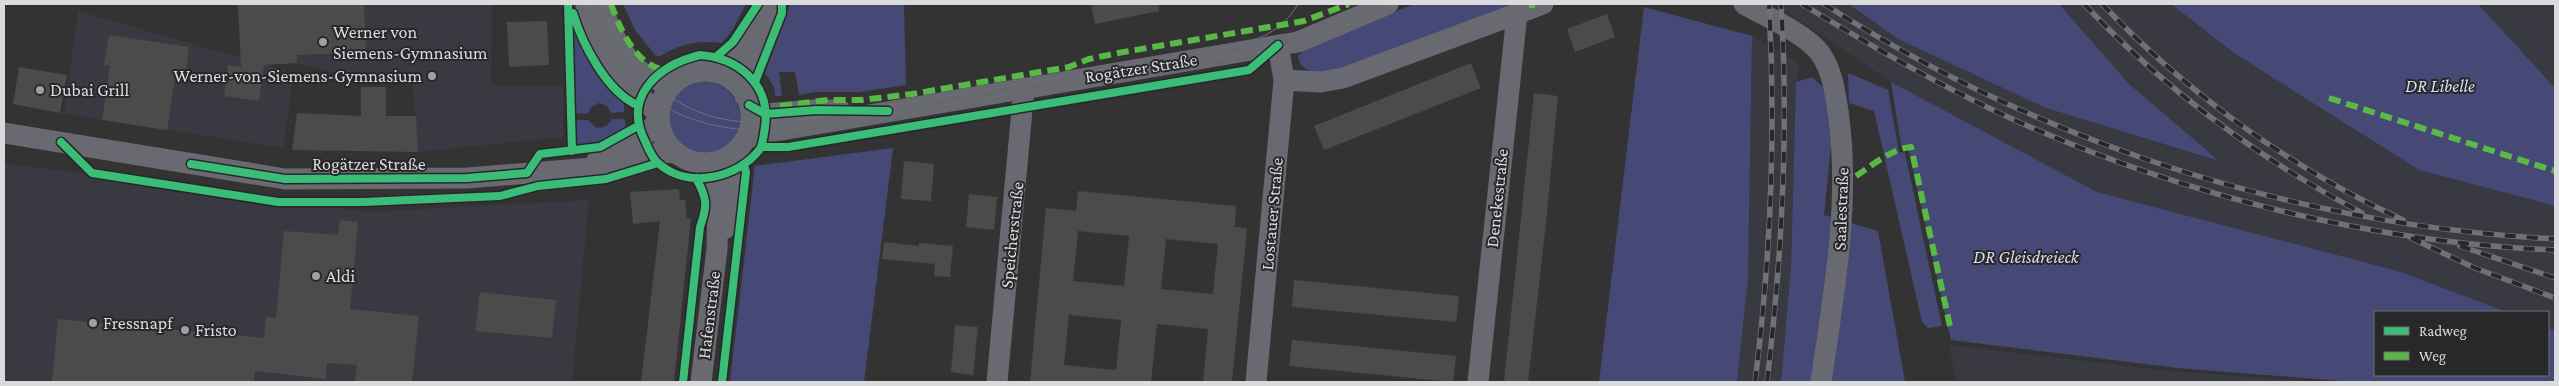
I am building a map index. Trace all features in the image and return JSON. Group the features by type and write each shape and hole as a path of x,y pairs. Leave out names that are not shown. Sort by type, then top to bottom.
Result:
{"street":[{"path":"586,4 595,38 608,63 627,86 659,118"},
{"path":"601,4 617,40 641,72 663,83 676,81 692,73 712,71 728,60 747,40 768,4"},
{"path":"676,81 662,100 659,118 665,140 674,152 687,160 702,163 718,161 738,147 750,124 747,100 747,72 770,16 772,4"},
{"name":"Rogätzer Straße","path":"738,147 764,133 1298,42 1388,4"},
{"path":"1284,80 1321,82 1342,78 1543,4"},
{"name":"Saalestraße","path":"1744,4 1809,42 1825,62 1835,91 1843,163 1840,255 1822,382"},
{"name":"Denekestraße","path":"1478,382 1516,14"},
{"name":"Lostauer Straße","path":"1256,382 1284,80 1278,45"},
{"path":"712,71 731,80 747,100"},
{"name":"Speicherstraße","path":"997,382 1024,88"},
{"name":"Rogätzer Straße","path":"747,100 765,114 816,110 888,111"},
{"name":"Rogätzer Straße","path":"572,169 622,149 642,137 659,118"},
{"name":"Rogätzer Straße","path":"4,134 285,179 468,178 605,167 651,154 674,152"},
{"name":"Hafenstraße","path":"717,249 730,217 738,147"},
{"name":"Hafenstraße","path":"701,382 717,249 718,197 712,178 702,163"}],"shaded area":[{"name":"Werner-von-Siemens-Gymnasium","path":"278,4 492,4 491,85 563,87 563,137 418,152 412,79 336,73 297,63 281,64"},
{"path":"1775,4 1849,4 1898,39 2046,108 2217,161 2129,84 2059,4 2171,4 2234,53 2419,170 2555,206 2555,330 2549,328 2549,311 2504,311 2398,271 2097,192 1891,82"},
{"path":"2478,4 2555,4 2555,88 2512,43"},
{"path":"78,11 294,73 283,148 64,114"},
{"path":"1752,36 1800,64 1796,82 1791,267 1781,382 1737,382 1748,278"},
{"path":"4,163 367,212 589,200 572,382 4,382"},
{"path":"1949,345 2171,371 2320,382 1956,382"}],"green space":[{"path":"623,4 746,4 733,29 722,43 705,42 689,44 656,56 635,30"},
{"path":"790,4 904,4 906,85 859,92 816,92 799,95 795,72 779,72 782,96 775,96 774,87 765,73"},
{"path":"1414,4 1519,4 1340,71 1314,72 1300,63 1298,56 1306,48"},
{"path":"1849,4 2059,4 2129,84 2219,161 2046,108 1898,39"},
{"name":"DR Libelle","path":"2171,4 2478,4 2555,88 2555,206 2419,170 2234,53"},
{"path":"1644,7 1752,36 1748,278 1737,382 1599,382"},
{"path":"572,23 594,65 624,102 624,112 611,113 607,106 599,103 591,107 588,114 575,113"},
{"path":"1848,73 1888,90 1899,152 1905,153 1942,326 1928,328 1922,322 1874,111 1849,103"},
{"path":"1812,77 1827,91 1833,127 1824,215 1878,231 1905,382 1781,382 1791,267 1796,82"},
{"path":"703,81 717,84 729,92 737,104 740,118 737,132 729,144 717,152 703,155 689,152 677,144 669,132 666,118 669,104 677,92 689,84"},
{"name":"DR Gleisdreieck","path":"1891,82 2097,192 2398,271 2504,311 2374,311 2374,376 2549,376 2549,328 2555,330 2555,382 2355,382 2177,368 1951,340 1908,147 1901,145"},
{"path":"612,119 625,119 626,129 609,139 575,149 575,120 588,120 595,127 600,128 607,125"},
{"path":"893,148 864,382 730,382 755,166"}],"building":[{"path":"238,4 364,4 366,52 297,55 297,63 264,65 259,101 224,96 228,65 241,67"},
{"path":"1091,4 1158,4 1159,11 1095,24"},
{"path":"1607,14 1615,37 1575,52 1567,29"},
{"path":"547,21 549,65 509,67 507,22"},
{"path":"109,35 189,47 185,77 175,76 167,130 102,120 110,66 104,65"},
{"path":"1471,63 1481,88 1324,150 1314,126"},
{"name":"Dubai Grill","path":"19,67 67,75 60,113 13,104"},
{"path":"361,87 386,87 386,116 416,116 418,152 292,150 297,113 361,116"},
{"path":"1534,93 1558,96 1546,223 1528,382 1504,382"},
{"path":"904,161 934,164 931,201 901,199"},
{"path":"679,189 680,200 685,200 687,218 691,218 674,382 641,382 660,221 633,224 630,192"},
{"path":"1078,191 1236,206 1235,227 1247,228 1232,382 1203,382 1208,329 1157,324 1151,382 1030,382 1046,208 1076,211","holes":["1078,231 1129,236 1124,286 1073,281","1166,239 1218,244 1213,294 1161,289","1069,315 1121,320 1116,370 1064,365"]},
{"path":"969,194 997,197 994,230 966,227"},
{"path":"340,220 358,222 350,309 419,316 412,382 355,382 357,365 327,363 326,379 255,371 254,382 52,382 58,319 264,338 266,317 276,318 284,231 338,235"},
{"path":"884,242 919,246 919,243 953,246 950,277 934,276 935,264 882,259"},
{"path":"1294,280 1459,296 1456,322 1292,307"},
{"path":"480,292 556,300 552,338 475,331"},
{"path":"955,325 978,327 973,375 951,372"},
{"path":"1292,340 1456,356 1453,382 1289,366"}],"tram line":[{"path":"590,4 604,38 621,66 641,89 665,106 692,119 722,127 755,130 791,130 1024,92 1195,60 1271,51 1306,42 1398,4"},
{"path":"602,4 610,24 632,60 661,90 698,112 738,121 779,122 799,120 1140,63"},
{"path":"1194,53 1239,45 1266,35 1289,17 1298,4"}],"railway":[{"path":"1755,382 1765,288 1771,193 1772,99 1769,4"},
{"path":"1767,382 1777,288 1783,193 1784,98 1781,4"},
{"path":"1802,4 1910,67 1993,110 2084,149 2149,173 2282,211 2350,226 2487,246 2555,250"},
{"path":"1824,4 1908,54 1994,98 2083,136 2174,169 2268,195 2362,216 2458,231 2555,239"},
{"path":"2084,4 2147,65 2214,120 2286,169 2362,213"},
{"path":"2102,4 2169,68 2242,126 2320,177 2403,220"},
{"path":"2411,238 2475,268 2555,298"},
{"path":"2460,246 2555,278"}],"marked path":[{"path":"611,4 630,45 646,62 665,70"},
{"path":"780,106 828,100 862,100 912,94 1069,67 1089,59 1118,53 1304,21 1349,4"},
{"path":"2329,98 2555,171"},
{"path":"1856,176 1889,154 1911,147 1951,331"}],"cycle path":[{"path":"568,4 572,151"},
{"path":"717,56 733,42 758,4"},
{"path":"755,82 782,13 782,4"},
{"path":"573,13 589,52 606,78 615,89 637,105"},
{"path":"761,147 788,147 1249,70 1278,45"},
{"path":"700,55 714,57 727,62 749,76 763,98 766,112 762,144 751,159 726,173 698,178 670,171 656,161 649,150 639,125 638,110 641,97 659,75 671,66 700,55"},
{"path":"749,105 765,114 816,110 888,111"},
{"path":"191,164 285,179 467,178 527,173 540,154 600,147 638,126"},
{"path":"61,142 92,173 278,202 363,202 500,196 538,186 606,179 658,163"},
{"path":"722,382 746,172 744,165"},
{"path":"683,382 700,227 705,207 704,196 696,178"}],"place":[{"name":"Werner von Siemens-Gymnasium","path":"323,42"},
{"name":"Werner-von-Siemens-Gymnasium","path":"432,76"},
{"name":"Dubai Grill","path":"40,90"},
{"name":"Aldi","path":"316,276"},
{"name":"Fressnapf","path":"93,323"},
{"name":"Fristo","path":"185,330"}]}
